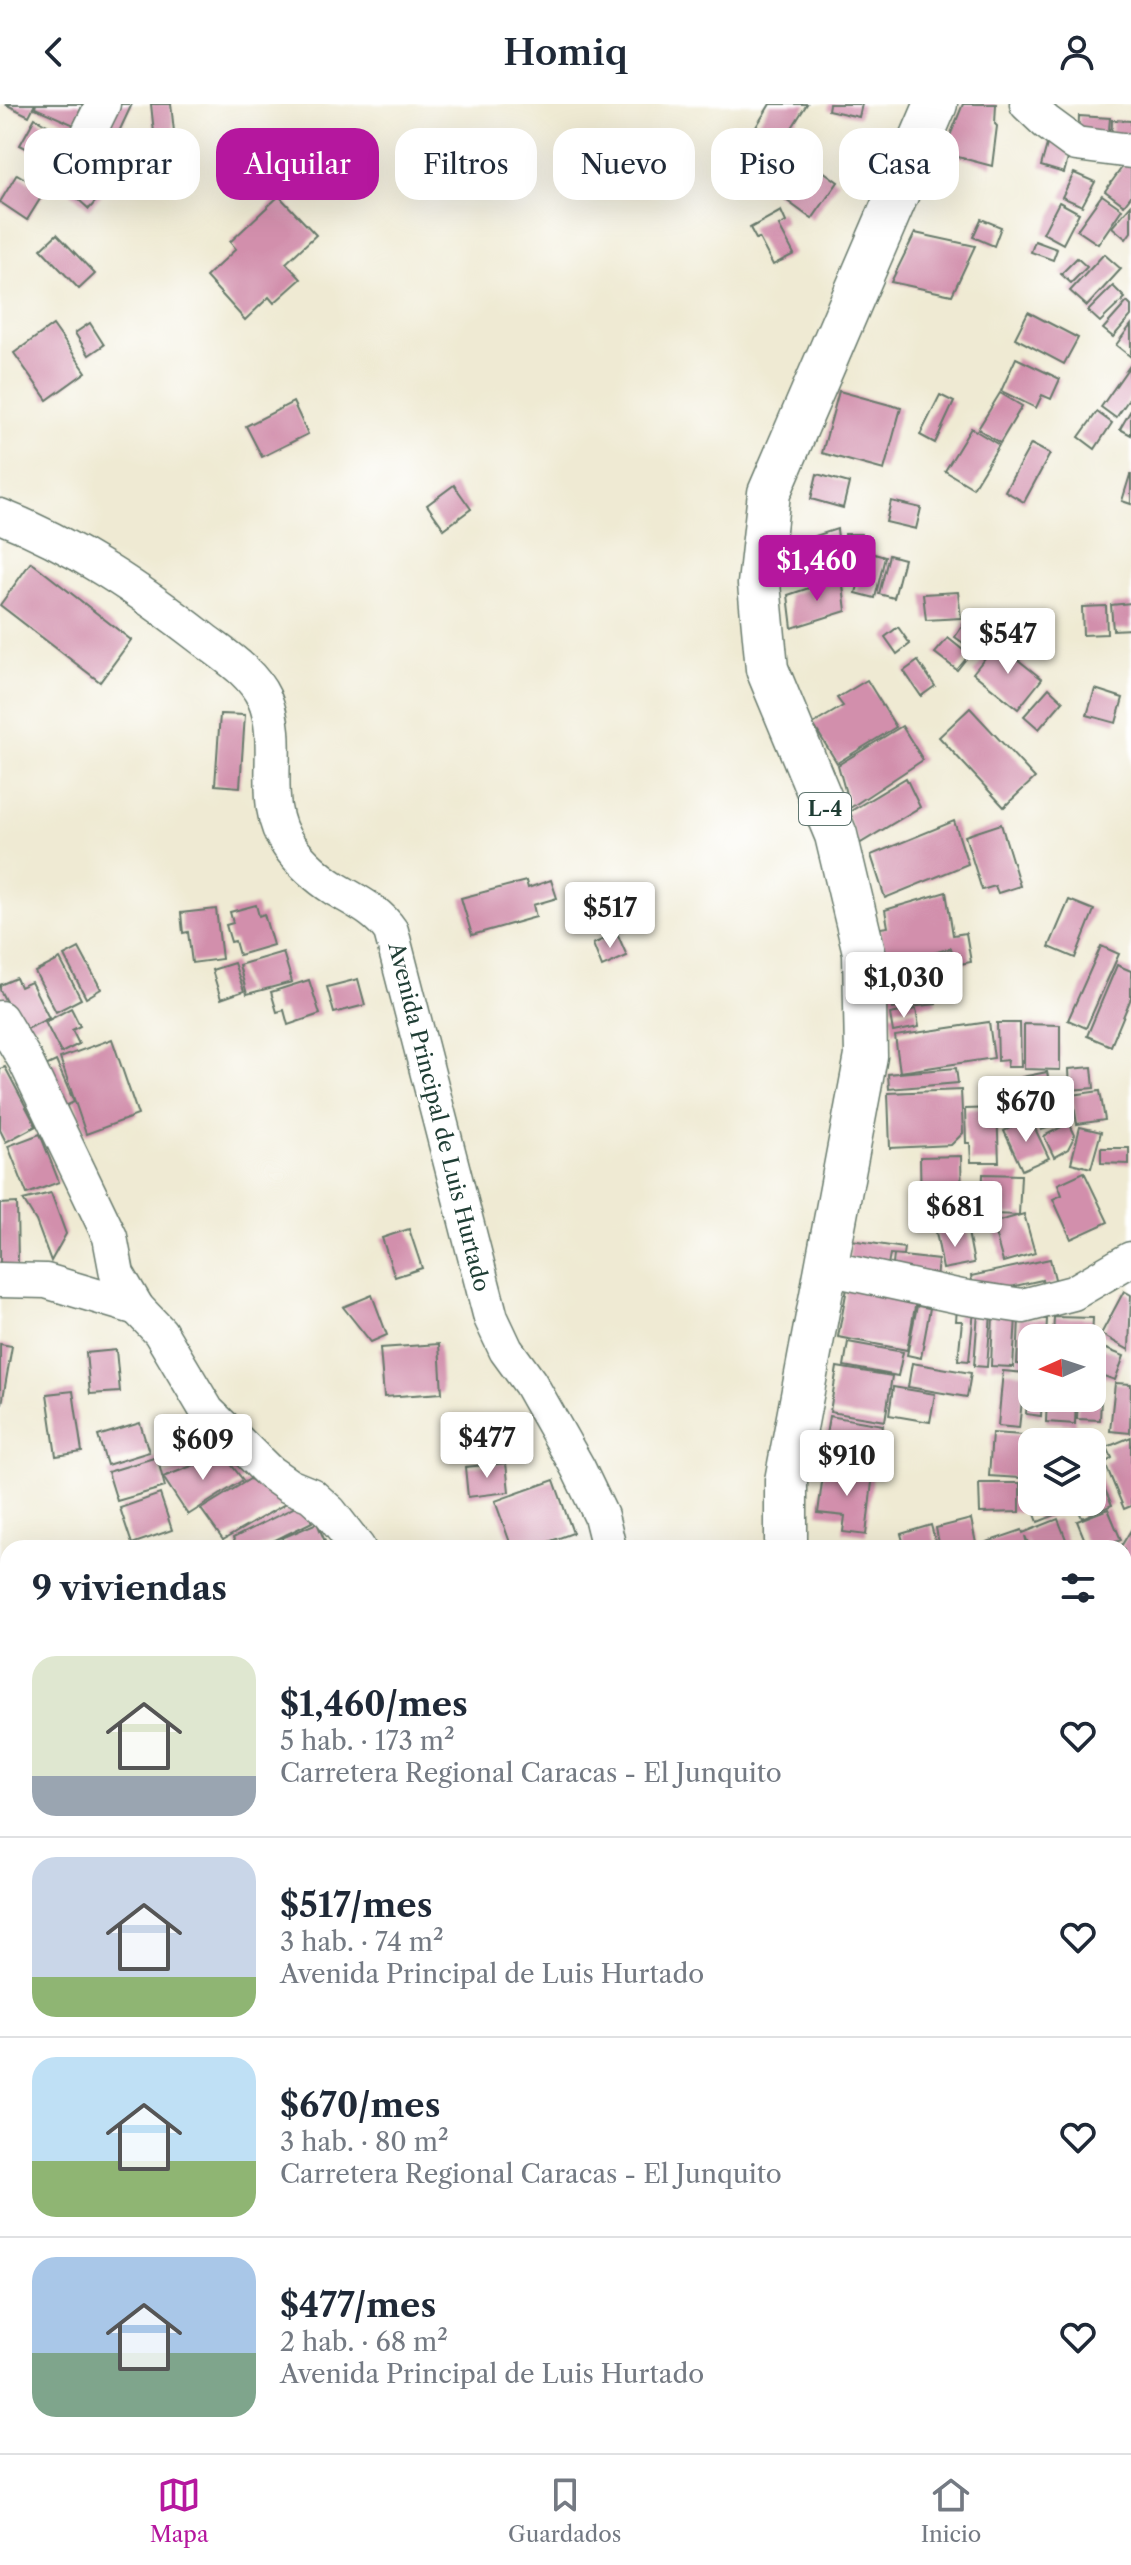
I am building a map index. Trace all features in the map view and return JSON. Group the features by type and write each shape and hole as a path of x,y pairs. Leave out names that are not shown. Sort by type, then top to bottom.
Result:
{"main road":[{"name":"L-4","path":"786,1540 786,1481 866,1056 864,952 836,835 767,669 759,584 769,493 936,104"}],"street":[{"path":"91,128 103,104"},
{"path":"1027,104 1076,144 1131,151"},
{"name":"Avenida Principal de Luis Hurtado","path":"0,516 52,538 149,599 250,677 265,698 270,722 272,801 277,825 289,846 309,868 331,887 383,919 391,931 491,1318 506,1350 530,1383 578,1468 601,1516 607,1540"},
{"path":"0,1018 25,1060 110,1237 117,1274 137,1308 160,1332 207,1411 269,1472 289,1486 311,1495 330,1512 352,1540"},
{"path":"827,1268 962,1297 1023,1306 1073,1293 1131,1259"},
{"path":"0,1280 46,1281 137,1308"}],"building":[{"path":"5,104 35,104 29,116"},
{"path":"36,104 83,104 74,125 35,108"},
{"path":"108,104 132,104 121,128 99,128"},
{"path":"151,104 171,104 174,128 154,128"},
{"path":"770,104 807,104 792,128 755,128"},
{"path":"829,104 862,104 859,117 828,110"},
{"path":"963,104 996,104 997,126 992,166 959,157 959,128 953,128"},
{"path":"1079,116 1110,118 1108,142 1078,140"},
{"path":"35,118 52,128 29,128"},
{"path":"1112,120 1131,121 1131,144 1111,144"},
{"path":"1048,141 1071,148 1064,173 1041,166"},
{"path":"1131,155 1131,196 1124,205 1105,191"},
{"path":"823,171 838,182 812,219 786,200 823,200"},
{"path":"1074,173 1095,182 1082,206 1062,197"},
{"path":"17,174 24,178 24,200 39,200 27,220 0,202"},
{"path":"1102,195 1122,209 1098,244 1077,230"},
{"path":"79,200 97,200 89,209"},
{"path":"275,200 283,200 316,235 286,263 301,279 274,303 269,297 245,320 206,277 236,249 230,242"},
{"path":"1059,202 1079,213 1063,244 1043,233"},
{"path":"1131,205 1131,232 1126,239 1112,227"},
{"path":"781,211 786,222 779,226 794,254 773,265 750,228"},
{"path":"981,219 1001,227 994,246 973,237"},
{"path":"915,233 975,246 952,295 891,282"},
{"path":"57,234 95,274 79,289 41,249"},
{"path":"1035,241 1057,249 1053,260 1031,252"},
{"path":"1104,254 1121,269 1087,306 1070,291"},
{"path":"1077,258 1087,267 1071,283 1061,274"},
{"path":"1113,286 1125,298 1100,322 1088,311"},
{"path":"1127,302 1131,306 1131,316 1113,337 1103,329"},
{"path":"1028,312 1078,338 1064,364 1015,338"},
{"path":"90,323 104,345 89,355 75,333"},
{"path":"53,325 86,372 47,400 14,353"},
{"path":"1131,325 1131,357 1116,345"},
{"path":"1016,358 1060,379 1051,399 1042,395 1036,408 1001,391"},
{"path":"1129,367 1131,396 1116,418 1101,407"},
{"path":"839,391 901,408 884,470 822,453"},
{"path":"1000,393 1022,406 1000,443 978,429"},
{"path":"940,395 954,402 935,443 920,435"},
{"path":"293,402 308,434 262,457 246,426"},
{"path":"1131,410 1131,435 1120,429"},
{"path":"1097,412 1112,423 1095,449 1079,437"},
{"path":"971,428 999,445 973,488 945,471"},
{"path":"1031,444 1050,454 1024,502 1005,491"},
{"path":"817,474 849,483 843,508 811,499"},
{"path":"1131,475 1131,504 1122,501"},
{"path":"454,485 471,509 444,529 427,505"},
{"path":"891,501 921,508 916,529 886,522"},
{"path":"837,529 840,555 789,571 787,545"},
{"path":"845,534 861,534 862,568 845,568"},
{"path":"867,552 885,557 875,598 856,593"},
{"path":"889,555 904,559 894,598 879,594"},
{"path":"31,562 131,640 100,682 0,605"},
{"path":"842,577 846,611 792,628 788,595"},
{"path":"958,592 961,618 926,620 923,594"},
{"path":"1131,603 1131,629 1113,630 1111,605"},
{"path":"1106,606 1107,634 1083,635 1082,607"},
{"path":"997,615 974,651 955,637 968,617"},
{"path":"898,627 910,644 897,654 885,637"},
{"path":"948,638 969,655 957,670 935,653"},
{"path":"997,643 1042,679 1018,709 973,673"},
{"path":"918,661 935,686 921,696 904,671"},
{"path":"867,680 896,727 837,763 813,724 843,706 837,698"},
{"path":"1049,688 1063,701 1039,729 1024,716"},
{"path":"1095,689 1123,698 1116,723 1087,715"},
{"path":"970,708 1035,778 1004,807 939,737"},
{"path":"220,714 245,715 240,787 215,785"},
{"path":"902,726 923,760 850,808 838,765"},
{"path":"906,778 920,807 859,844 846,814"},
{"path":"954,821 968,864 885,898 871,855"},
{"path":"1001,824 1020,886 998,893 995,886 982,890 965,836"},
{"path":"551,880 557,898 533,905 536,917 472,935 461,898 526,881 528,888"},
{"path":"946,892 953,935 966,933 971,962 954,965 951,948 920,957 922,966 887,972 880,928 888,927 885,910"},
{"path":"1069,900 1094,910 1075,958 1049,947"},
{"path":"256,905 259,916 264,914 273,945 239,955 226,925 233,923 230,912"},
{"path":"216,909 222,959 192,963 188,932 183,933 181,913"},
{"path":"617,933 627,956 602,967 593,944"},
{"path":"1101,946 1119,954 1086,1028 1068,1020"},
{"path":"79,948 101,989 86,998 64,956"},
{"path":"283,952 292,982 247,994 239,965"},
{"path":"60,959 81,999 56,1012 35,972"},
{"path":"234,963 244,991 221,999 212,970"},
{"path":"1117,965 1131,971 1131,998 1111,1046 1087,1036"},
{"path":"931,971 936,1004 892,1009 888,977"},
{"path":"16,978 20,987 31,982 49,1018 21,1032 0,990 0,985"},
{"path":"358,979 365,1005 334,1013 327,987"},
{"path":"309,980 320,1014 288,1025 284,1010 277,1012 271,992"},
{"path":"71,1008 80,1026 72,1030 79,1044 61,1053 45,1022"},
{"path":"916,1009 919,1027 893,1032 890,1014"},
{"path":"989,1022 994,1058 900,1072 895,1036"},
{"path":"997,1023 1020,1023 1021,1067 1007,1067 1008,1060 998,1061"},
{"path":"1024,1024 1060,1025 1060,1070 1024,1069"},
{"path":"112,1039 138,1115 86,1134 60,1058"},
{"path":"56,1061 74,1102 57,1110 39,1069"},
{"path":"5,1067 36,1126 6,1142 0,1130 0,1069"},
{"path":"1092,1067 1094,1088 1070,1090 1069,1069"},
{"path":"956,1068 958,1083 889,1089 888,1074"},
{"path":"1047,1072 1052,1097 1027,1102 1022,1077"},
{"path":"961,1090 963,1133 951,1145 890,1148 888,1093"},
{"path":"1100,1091 1105,1120 1077,1124 1072,1095"},
{"path":"1055,1101 1062,1123 1041,1130 1033,1108"},
{"path":"997,1108 999,1162 971,1162 970,1143 966,1143 965,1109"},
{"path":"1030,1118 1049,1158 1022,1170 1004,1131"},
{"path":"1069,1123 1075,1135 1068,1149 1054,1157 1044,1136"},
{"path":"1080,1127 1101,1132 1091,1168 1071,1163"},
{"path":"40,1134 59,1182 27,1194 8,1146"},
{"path":"1101,1148 1129,1148 1129,1164 1101,1163"},
{"path":"961,1156 962,1205 921,1205 920,1157"},
{"path":"1084,1172 1108,1222 1071,1239 1053,1199 1062,1195 1058,1184"},
{"path":"983,1174 1021,1175 1019,1215 991,1214 992,1203 982,1203"},
{"path":"51,1193 66,1234 51,1261 36,1221 23,1200"},
{"path":"17,1203 18,1267 0,1267 0,1204"},
{"path":"1024,1214 1035,1253 1003,1262 992,1223"},
{"path":"955,1228 957,1234 968,1232 974,1263 943,1269 936,1232"},
{"path":"409,1229 422,1268 395,1277 382,1238"},
{"path":"851,1240 904,1248 903,1255 890,1254 888,1265 849,1259"},
{"path":"894,1255 938,1260 936,1279 892,1274"},
{"path":"1050,1259 1056,1283 1043,1286 1042,1280 975,1295 971,1276"},
{"path":"848,1283 917,1296 907,1350 838,1337"},
{"path":"1124,1291 1131,1295 1129,1350 1106,1337 1106,1325"},
{"path":"372,1295 387,1335 371,1342 343,1307"},
{"path":"917,1306 930,1308 921,1358 907,1355"},
{"path":"957,1308 974,1310 969,1361 958,1360 962,1321 956,1321"},
{"path":"978,1312 991,1313 987,1367 974,1366"},
{"path":"993,1314 1016,1316 1013,1367 991,1366"},
{"path":"1054,1317 1093,1318 1093,1324 1054,1324"},
{"path":"1019,1318 1047,1319 1047,1324 1019,1324"},
{"path":"848,1342 903,1352 898,1376 844,1366"},
{"path":"0,1344 12,1346 2,1404 0,1404"},
{"path":"439,1344 442,1393 384,1397 380,1348"},
{"path":"1106,1349 1124,1356 1115,1380 1106,1377"},
{"path":"116,1350 120,1392 90,1394 86,1353"},
{"path":"912,1363 971,1373 967,1397 908,1387"},
{"path":"837,1367 892,1376 885,1421 830,1412"},
{"path":"1003,1371 1018,1372 1019,1428 998,1426"},
{"path":"1115,1383 1131,1384 1130,1433 1110,1431"},
{"path":"893,1387 935,1394 930,1422 889,1415"},
{"path":"73,1391 82,1452 56,1456 47,1394"},
{"path":"1026,1412 1041,1412 1041,1416"},
{"path":"1046,1412 1075,1412 1075,1424 1046,1422"},
{"path":"1077,1412 1100,1412 1100,1420 1077,1419"},
{"path":"829,1416 883,1425 881,1440 869,1438 865,1468 822,1461"},
{"path":"140,1423 149,1452 107,1465 98,1436"},
{"path":"992,1433 1018,1435 1018,1478 989,1476"},
{"path":"1131,1437 1131,1506 1124,1509 1106,1465 1112,1458 1107,1447"},
{"path":"223,1454 243,1480 188,1515 163,1477"},
{"path":"157,1457 165,1487 117,1501 108,1472"},
{"path":"506,1463 509,1492 468,1497 465,1467"},
{"path":"824,1467 873,1473 866,1535 843,1532 845,1516 818,1513"},
{"path":"250,1479 285,1504 223,1540 201,1509"},
{"path":"554,1480 573,1533 554,1540 509,1540 495,1501"},
{"path":"979,1483 1018,1483 1018,1512 980,1513"},
{"path":"1106,1492 1112,1505 1106,1508"},
{"path":"160,1494 172,1530 143,1540 131,1540 120,1508"},
{"path":"303,1503 312,1522 275,1540 233,1538"},
{"path":"1108,1509 1121,1540 1085,1540 1077,1521 1090,1516 1106,1516"},
{"path":"1036,1516 1053,1516 1038,1522"},
{"path":"971,1519 975,1540 938,1540 936,1528"},
{"path":"1058,1519 1066,1540 1027,1540 1025,1536 1026,1540 993,1540 1022,1530 1023,1533"},
{"path":"317,1523 324,1540 283,1540"},
{"path":"931,1525 935,1540 903,1540 901,1534"}]}
